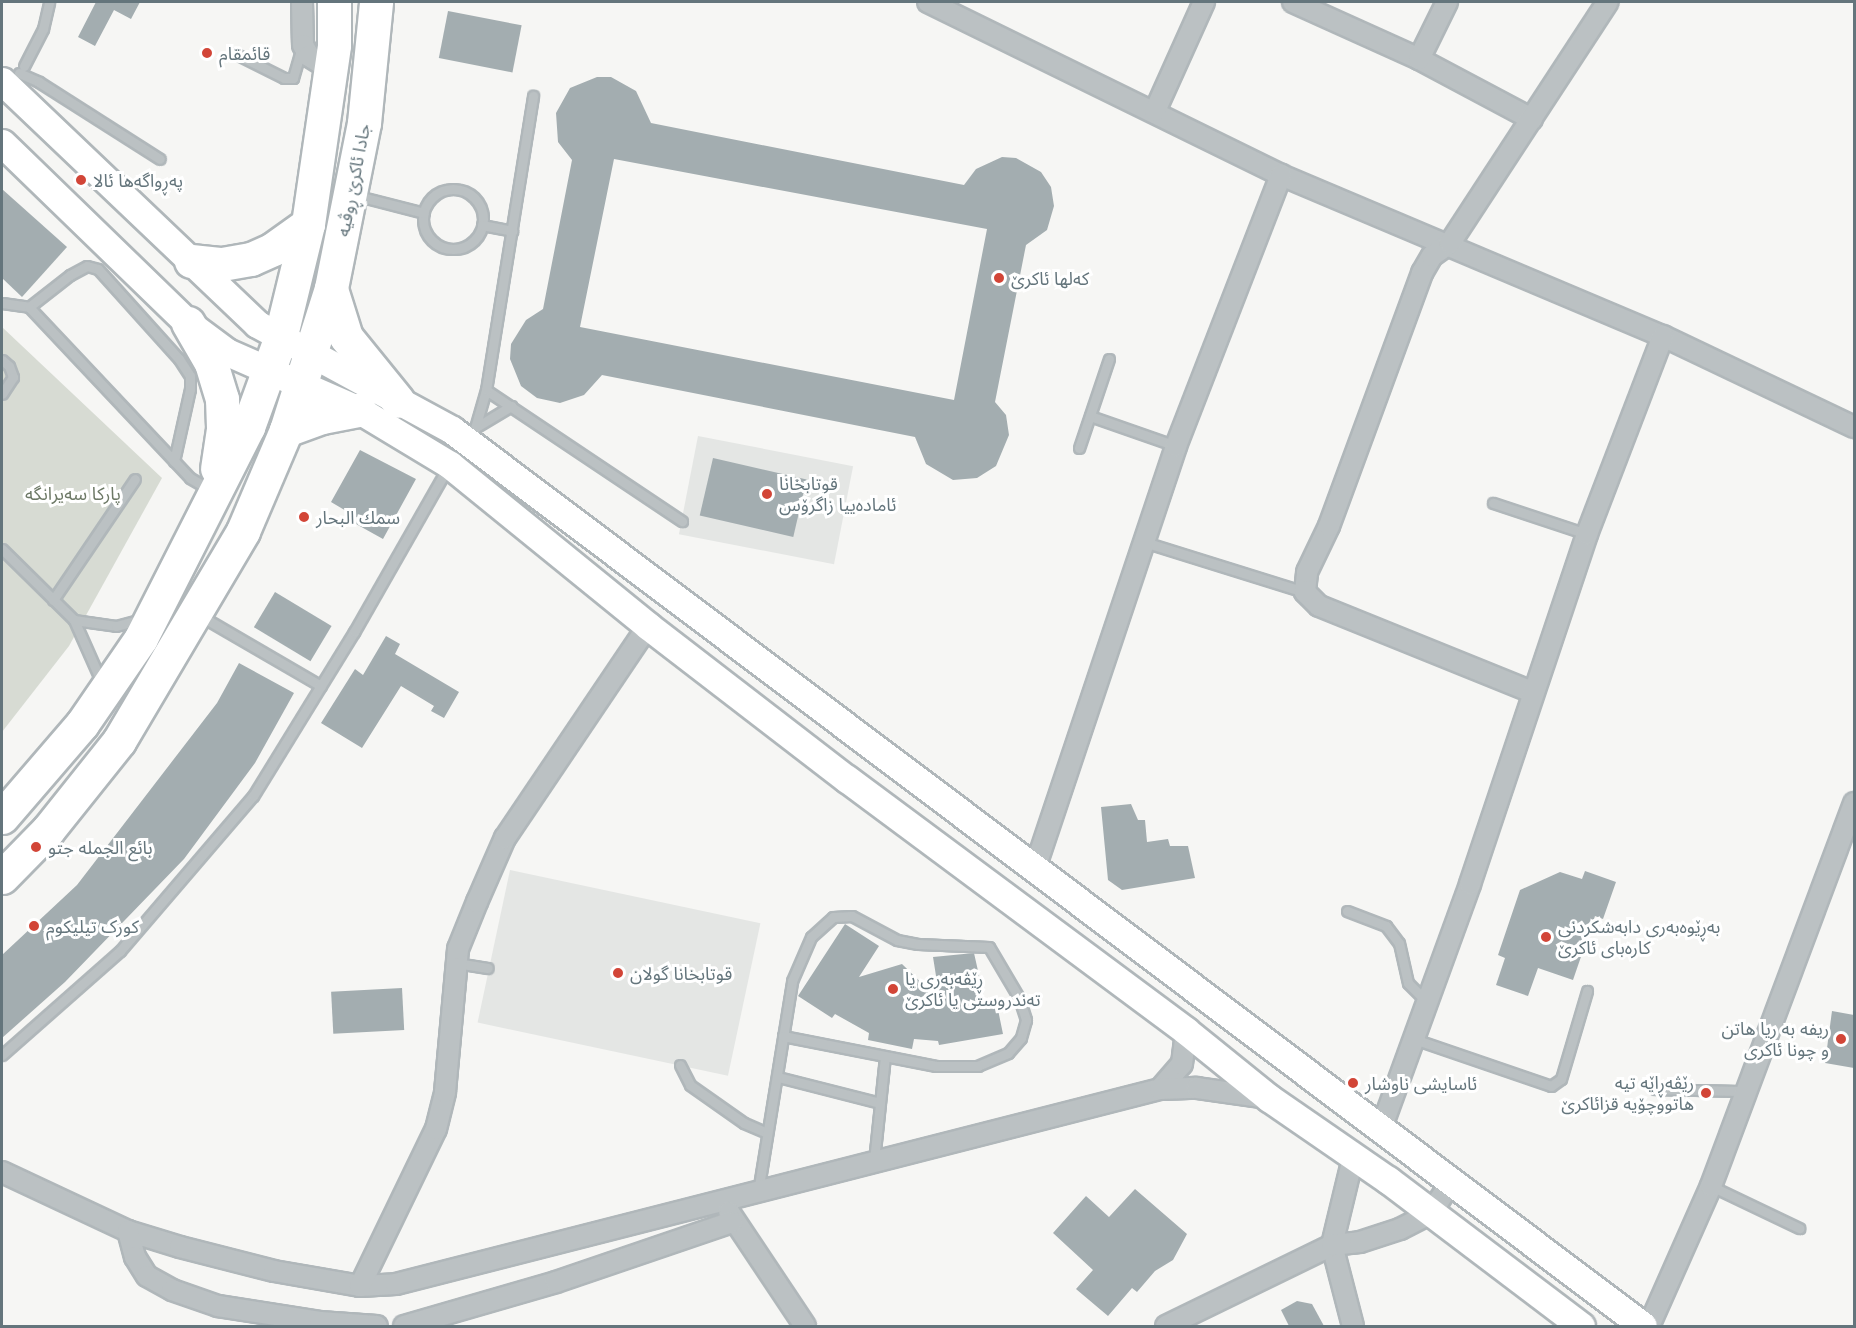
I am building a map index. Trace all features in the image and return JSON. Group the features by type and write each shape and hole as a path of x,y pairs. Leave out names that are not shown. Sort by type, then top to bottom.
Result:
{"highway":[{"name":"جادا ئاکرێ ڕوڤیە","path":"2,817 82,724 155,615 248,427 280,339 308,224 330,69 334,2"},
{"name":"جادا ئاکرێ ڕوڤیە","path":"2,877 48,830 119,741 243,531 286,430 312,356 331,288 352,194 364,123 376,2"},
{"path":"191,261 222,264 250,259 273,249 308,224"},
{"path":"331,288 346,338 398,401"},
{"path":"188,323 211,363 222,399 223,429 214,492"},
{"path":"286,430 359,410"}],"street":[{"path":"302,2 303,45 309,56 330,69"},
{"path":"928,2 1155,111 1281,175 1450,243 1663,336 1854,427"},
{"path":"1155,111 1204,2"},
{"path":"1295,2 1419,59 1533,119"},
{"path":"1419,59 1447,2"},
{"path":"1532,692 1319,606 1305,592 1307,572 1329,526 1422,273 1432,256 1450,243 1608,2"},
{"path":"15,73 191,261 256,324 398,401 474,435 1034,871 1643,1326"},
{"path":"2,143 188,323 227,352 359,410 450,465 648,626 847,779 1186,1031 1269,1098 1431,1213 1581,1326"},
{"path":"1034,871 1176,446 1281,175"},
{"path":"1381,1129 1427,1002 1587,534 1663,336"},
{"path":"360,1286 436,1129 445,1092 458,949 505,838 648,626"},
{"path":"847,779 872,747"},
{"path":"1649,1326 1711,1186 1854,803"},
{"path":"1160,1089 1182,1064 1186,1031"},
{"path":"2,1172 128,1231 274,1271 360,1286 438,1276 725,1203 874,1161 1160,1089 1197,1088 1269,1098"},
{"path":"1353,1158 1332,1245 1353,1326"},
{"path":"1166,1326 1332,1245 1370,1239 1431,1213 1450,1184"},
{"path":"725,1203 732,1222 805,1326"},
{"path":"404,1326 556,1282 732,1222"},
{"path":"128,1231 135,1257 147,1276 172,1290 218,1306 377,1326"}],"lane":[{"path":"48,2 43,29 15,73 39,82 160,159"},
{"path":"234,53 284,78 293,78 303,45"},
{"path":"474,435 486,390 533,96"},
{"path":"450,189 459,190 480,207 482,225 478,235 463,248 442,247 427,234 424,213 433,197 450,189"},
{"path":"352,194 424,213"},
{"path":"482,225 512,231"},
{"path":"29,307 87,266 98,269 109,279 190,376 190,389 174,461"},
{"path":"2,303 29,307 190,478 214,492"},
{"path":"1079,448 1109,359"},
{"path":"2,360 9,366 13,377 2,394"},
{"path":"486,390 682,521"},
{"path":"474,435 511,406"},
{"path":"1090,416 1176,446"},
{"path":"2,1055 120,951 183,881 253,796 321,686 450,465"},
{"path":"53,600 135,479"},
{"path":"1493,503 1587,534"},
{"path":"1144,542 1305,592"},
{"path":"2,549 74,620 100,674 103,693"},
{"path":"195,612 321,686"},
{"path":"74,620 116,626 155,615"},
{"path":"1347,911 1386,926 1399,943 1408,983 1427,1002"},
{"path":"758,1194 778,1077 783,1036 792,981 801,955 821,925 833,917 852,916 897,940 937,948 982,945 996,953 1026,1020 1021,1038 1008,1053 978,1066 936,1066 783,1036"},
{"path":"456,963 488,968"},
{"path":"1414,1039 1551,1086 1561,1079 1587,990"},
{"path":"874,1161 885,1057"},
{"path":"680,1065 690,1085 744,1124 767,1133"},
{"path":"778,1077 880,1103"},
{"path":"1655,1089 1748,1091"},
{"path":"1711,1186 1799,1228"}],"shaded area":[{"name":"قوتابخانا ئامادەییا زاگرۆس","path":"698,436 853,466 834,564 679,534"},
{"name":"قوتابخانا گولان","path":"510,870 760,923 728,1076 478,1023"}],"green space":[{"name":"پارکا سەیرانگه","path":"2,327 162,478 69,646 2,732"}],"building":[{"path":"96,2 140,2 131,19 114,10 95,46 78,37"},
{"path":"448,11 522,25 512,72 439,58"},
{"name":"کەلها ئاکرێ","path":"597,77 611,77 636,91 651,123 964,185 976,169 1002,157 1016,158 1041,172 1051,187 1054,206 1047,230 1026,245 995,402 1006,415 1009,435 996,466 977,478 953,480 926,464 915,437 602,375 584,395 560,403 537,398 521,386 510,359 511,344 526,320 543,309 572,160 558,142 556,113 570,88","holes":["614,159 987,229 954,400 580,327"]},
{"path":"2,189 67,247 22,297 2,278"},
{"path":"360,450 416,479 383,539 356,524 358,518 331,502"},
{"path":"713,458 807,480 793,537 700,515"},
{"path":"275,592 332,626 310,661 254,627"},
{"path":"386,636 400,644 395,654 459,692 444,718 431,711 434,706 401,686 362,748 321,723 355,669 363,675"},
{"path":"239,663 294,693 255,763 184,859 65,982 2,1038 2,955 77,885 217,703"},
{"path":"1131,804 1138,820 1145,820 1147,842 1168,839 1170,846 1188,846 1195,878 1122,890 1108,880 1101,807"},
{"name":"بەڕێوەبەری دابەشکردنی کارەبای ئاکرێ","path":"1585,871 1616,882 1603,919 1595,916 1573,980 1538,968 1528,996 1496,985 1505,958 1498,955 1520,890 1560,872 1582,879"},
{"name":"ڕێڤەبەری یا تەندروستی یا ئاکرێ","path":"845,924 879,946 859,977 902,964 940,1001 933,957 974,953 985,1002 996,1000 1003,1034 939,1045 938,1041 914,1039 912,1049 868,1040 869,1033 835,1014 832,1018 798,996"},
{"path":"402,988 404,1030 333,1034 331,992"},
{"name":"ريفه به ريا هاتن و چونا ئاكرى","path":"1832,1011 1854,1015 1854,1068 1825,1063"},
{"path":"1135,1189 1187,1234 1173,1260 1155,1271 1137,1292 1132,1288 1108,1316 1076,1289 1093,1270 1053,1233 1086,1196 1109,1217"},
{"path":"1297,1301 1312,1304 1324,1326 1289,1326 1281,1310"}],"place":[{"name":"قائمقام","path":"207,53"},
{"name":"پەڕواگەها ئالا","path":"81,180"},
{"name":"کەلها ئاکرێ","path":"999,278"},
{"name":"قوتابخانا ئامادەییا زاگرۆس","path":"767,494"},
{"name":"سمك البحار","path":"304,517"},
{"name":"بائع الجملە جتو","path":"36,847"},
{"name":"کورک تيليكوم","path":"34,926"},
{"name":"بەڕێوەبەری دابەشکردنی کارەبای ئاکرێ","path":"1546,937"},
{"name":"قوتابخانا گولان","path":"618,973"},
{"name":"ڕێڤەبەری یا تەندروستی یا ئاکرێ","path":"893,989"},
{"name":"ريفه به ريا هاتن و چونا ئاكرى","path":"1841,1039"},
{"name":"ئاسايشى ناوشار","path":"1353,1083"},
{"name":"رێڤەڕاێە تیە هاتووچۆیە قزائاکرێ","path":"1706,1093"}]}
